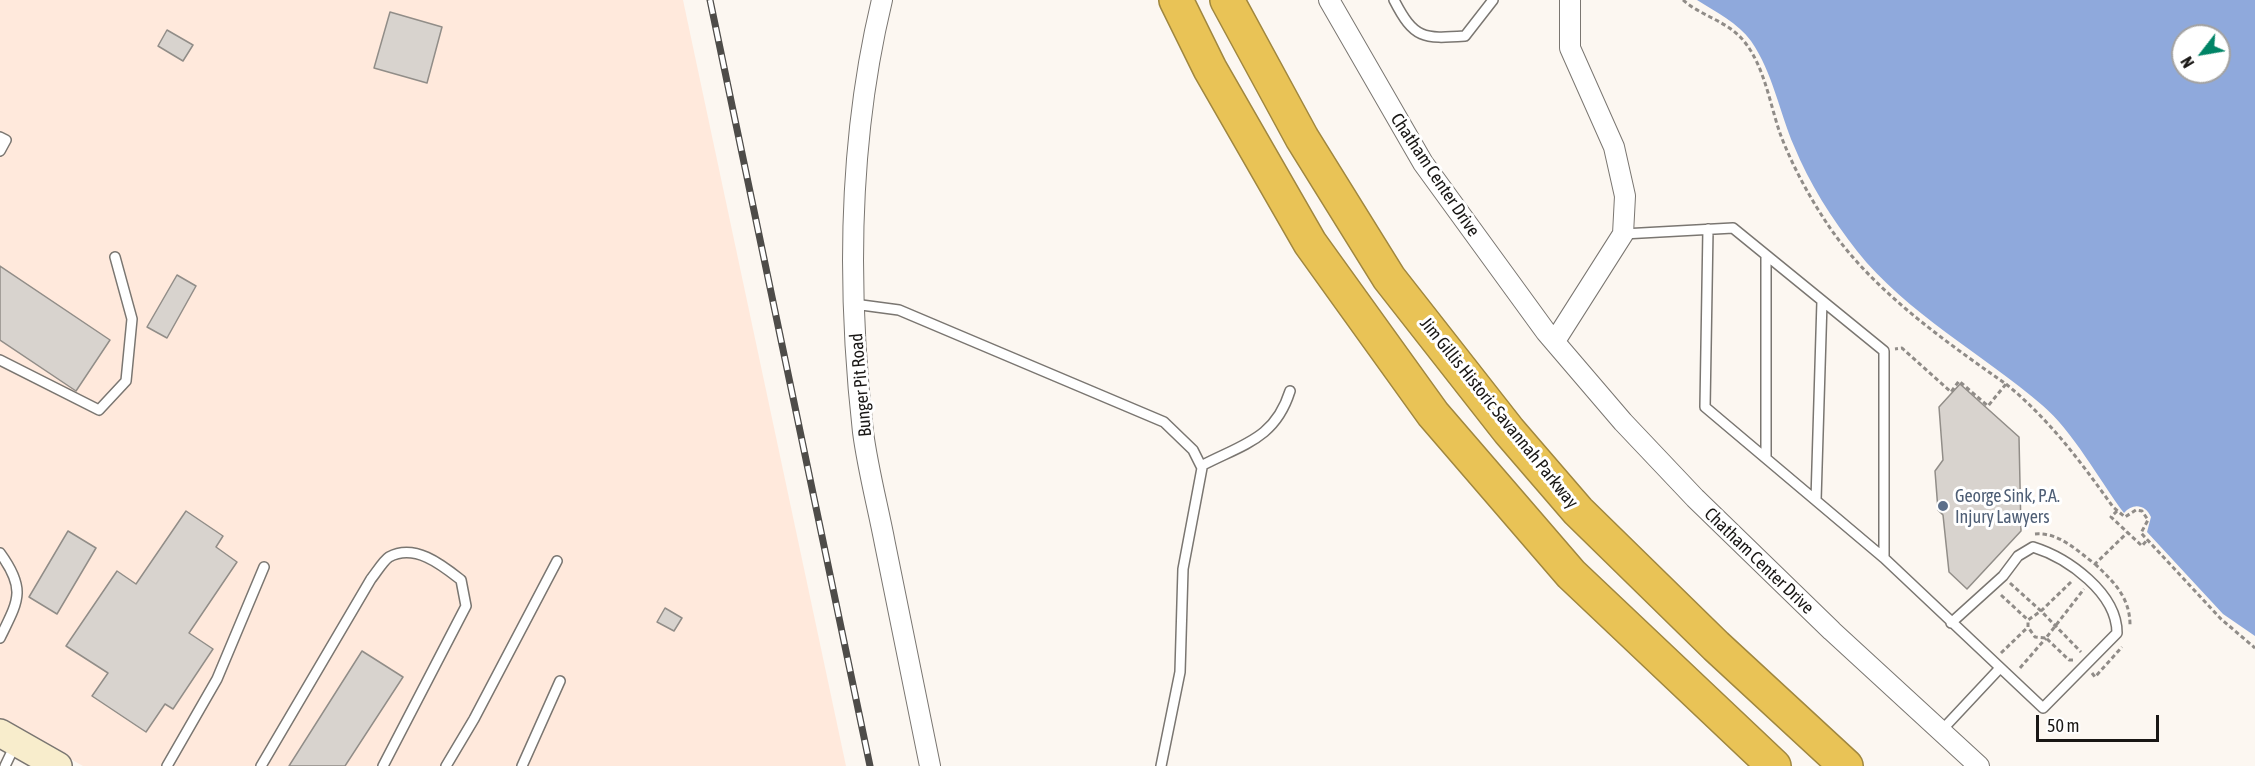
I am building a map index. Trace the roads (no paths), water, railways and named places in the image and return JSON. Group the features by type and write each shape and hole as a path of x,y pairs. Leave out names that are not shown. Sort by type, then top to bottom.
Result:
{"highway":[{"path":"1176,0 1242,127 1310,243 1433,414 1571,574 1678,678 1774,766"},
{"name":"Jim Gillis Historic Savannah Parkway","path":"1227,0 1302,138 1389,278 1509,431 1578,511 1716,646 1846,766"}],"street":[{"name":"Bunger Pit Road","path":"882,0 868,59 858,141 852,249 854,304 864,435 930,766"},
{"name":"Chatham Center Drive","path":"1329,0 1423,163 1555,341 1623,422 1695,498 1979,766"},
{"path":"1555,341 1623,234 1625,196 1614,147 1570,48 1570,0"},
{"path":"7,747 58,766"}],"lane":[{"path":"1394,0 1407,26 1433,39 1465,36 1492,0"},
{"path":"0,137 6,140 0,151"},
{"path":"1623,234 1733,228 1884,351 1884,558"},
{"path":"1708,229 1705,407 1884,558 1952,623 2043,708 2116,633 2117,620 2102,593 2079,573 2051,552 2033,547 2018,555 2003,576 1952,623"},
{"path":"1766,255 1766,458"},
{"path":"0,360 99,410 126,381 132,319 116,256"},
{"path":"1816,500 1822,301"},
{"path":"854,304 899,310 1164,422 1193,450 1201,466 1184,569 1180,672 1161,766"},
{"path":"1201,466 1269,431 1284,411 1290,391"},
{"path":"0,553 12,570 18,601 0,638"},
{"path":"261,766 371,579 389,558 408,554 432,558 461,580 466,606 383,766"},
{"path":"446,766 474,719 557,561"},
{"path":"167,766 217,679 264,567"},
{"path":"1941,731 1997,664"},
{"path":"522,766 560,681"}],"water":[{"path":"1697,0 2255,0 2255,636 2223,614 2147,532 2151,517 2146,510 2135,506 2124,513 2075,442 2042,405 1922,314 1898,294 1857,251 1830,213 1800,160 1759,53 1746,35"}],"railway":[{"path":"710,0 870,766"}],"place":[{"name":"George Sink, P.A. Injury Lawyers","path":"1943,506"}]}
